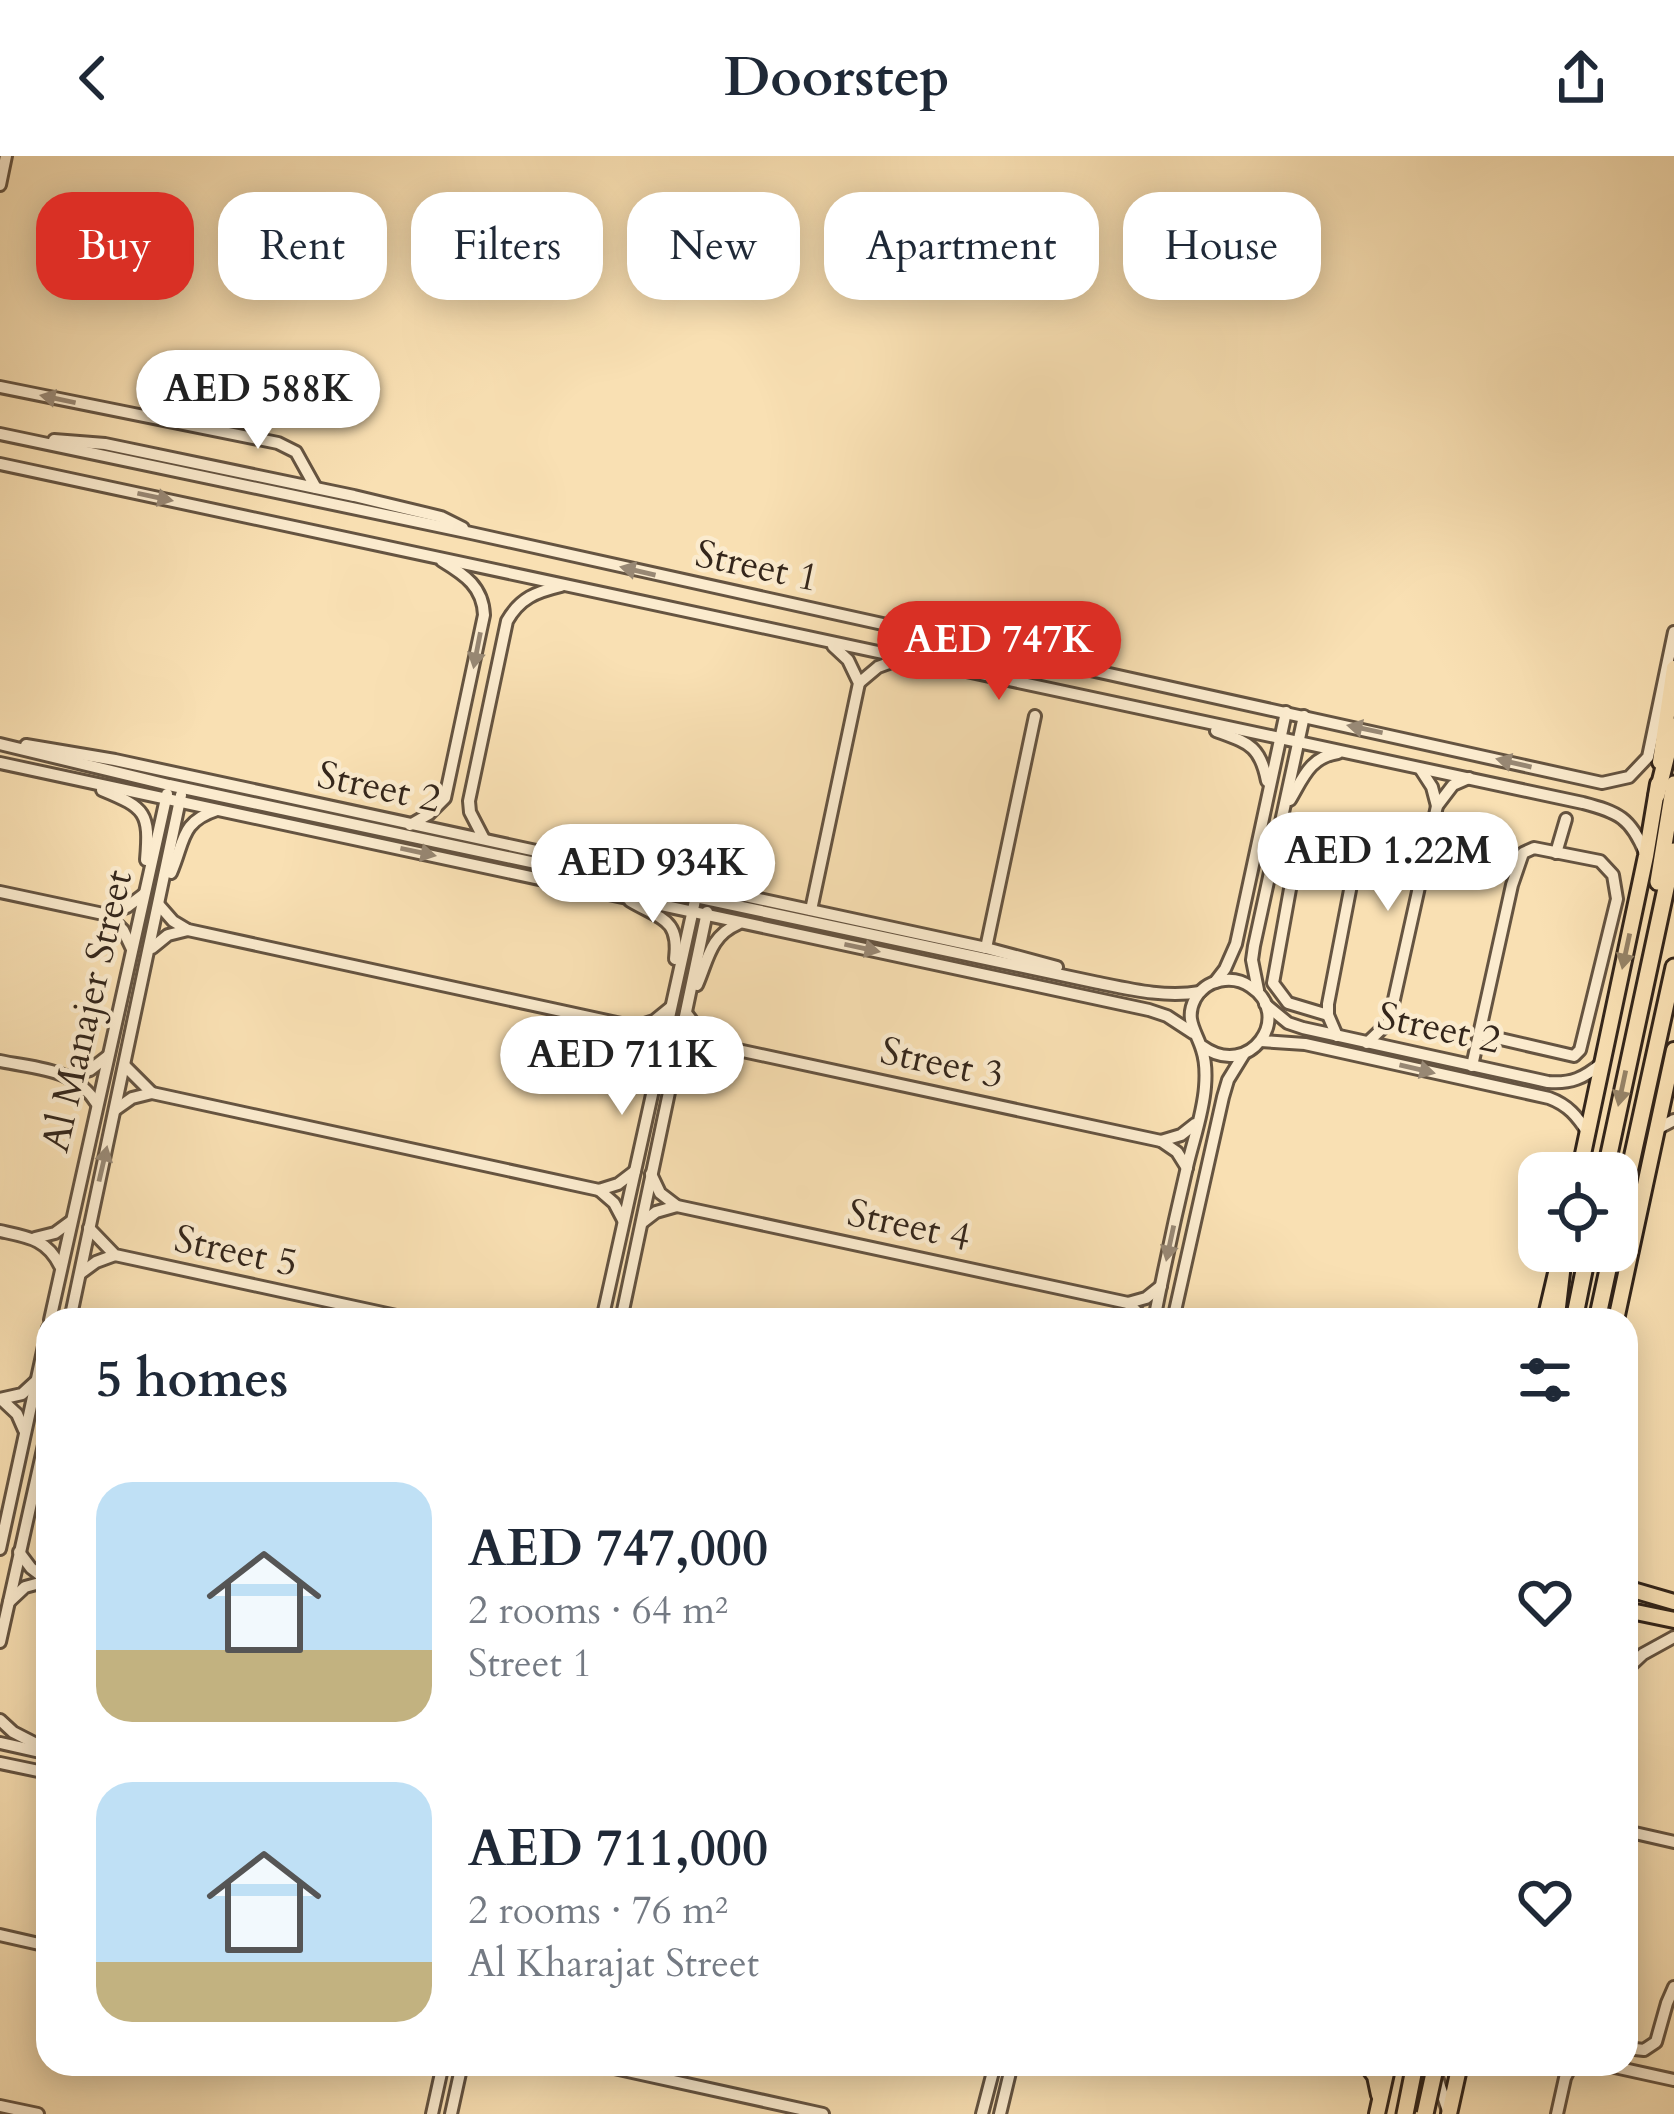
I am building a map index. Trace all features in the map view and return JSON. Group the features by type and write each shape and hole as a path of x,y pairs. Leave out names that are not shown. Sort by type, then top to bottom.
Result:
{"highway":[{"path":"1658,795 1674,726"},
{"path":"1656,929 1674,784"},
{"path":"1609,1152 1674,851"},
{"path":"1633,1152 1674,967"},
{"path":"1557,1308 1561,1272"},
{"path":"1576,1308 1584,1272"},
{"path":"1600,1308 1607,1272"},
{"path":"1405,2114 1413,2076"},
{"path":"1425,2114 1432,2076"}],"main road":[{"path":"1584,1152 1658,795 1674,668"},
{"path":"1619,1308 1674,1050"},
{"path":"1548,1308 1558,1272"},
{"path":"1638,1592 1674,1602"},
{"path":"1638,1612 1674,1620"},
{"path":"1374,2076 1378,2110"},
{"path":"1378,2110 1385,2076"},
{"path":"1449,2114 1457,2076"}],"street":[{"path":"0,184 6,156"},
{"path":"0,387 278,443 296,452 316,488"},
{"name":"Street 1","path":"0,434 471,533 1592,782 1621,780 1643,765 1652,748 1674,632"},
{"path":"27,439 105,444 316,488 441,517 471,533"},
{"name":"Street 1","path":"0,464 1583,803 1627,820 1646,856"},
{"path":"410,825 445,798 484,615 479,592 471,582 434,556"},
{"path":"485,840 470,812 470,801 507,622 521,600 564,585"},
{"path":"811,910 859,682 848,660 828,642"},
{"path":"859,682 900,658"},
{"path":"1244,1054 1222,1057 1202,1046 1193,1033 1191,1012 1200,992 1225,969 1236,944 1286,712"},
{"path":"986,948 1035,716"},
{"path":"1176,1308 1228,1080 1244,1054 1261,1041 1268,1023 1252,960 1304,716"},
{"path":"1179,717 1250,745 1262,762 1268,791"},
{"name":"Street 2","path":"0,744 97,756 986,948 1094,982"},
{"name":"Street 2","path":"0,744 167,792"},
{"path":"1283,814 1312,764 1324,755 1347,752"},
{"name":"Street 2","path":"0,763 182,794 696,896 1156,994 1200,992"},
{"path":"1419,768 1430,782 1437,806"},
{"path":"1367,1043 1389,1022 1437,806 1447,791 1469,778"},
{"name":"Street 2","path":"83,780 142,812 148,827 147,878"},
{"name":"Al Manajer Street","path":"52,1308 167,792"},
{"name":"Street 2","path":"182,794 220,809 1149,1010 1193,1033"},
{"name":"Al Manajer Street","path":"73,1308 182,794"},
{"path":"1556,797 1566,819"},
{"path":"1556,853 1566,819 1583,803"},
{"path":"220,809 199,817 187,829 161,898 173,921 188,930 635,1027 654,1021 670,1008"},
{"path":"1310,848 1420,875"},
{"path":"1472,1066 1479,1034 1512,885 1522,856 1531,848 1600,861 1609,868 1617,898 1580,1050 1574,1055 1479,1034"},
{"path":"1337,1036 1328,1004 1356,860"},
{"path":"1292,878 1272,975 1276,991 1288,1003 1328,1015"},
{"path":"0,892 108,915 123,930 132,950"},
{"path":"108,915 144,894"},
{"name":"Street 2","path":"622,896 662,917 674,930 676,982"},
{"path":"624,1308 689,998 700,913 696,896"},
{"path":"605,1308 676,982 700,913 710,899"},
{"path":"1259,917 1282,922"},
{"path":"689,998 714,942 730,927 744,922"},
{"path":"150,950 168,935 188,930"},
{"path":"1215,982 1239,981 1262,999"},
{"name":"Street 2","path":"1262,999 1288,1023 1561,1083 1581,1078 1601,1063"},
{"path":"675,1062 710,1044 686,1012"},
{"path":"635,1027 659,1058"},
{"name":"Street 2","path":"1261,1041 1306,1044 1549,1098 1574,1112 1588,1132"},
{"name":"Street 3","path":"710,1044 1161,1141"},
{"path":"1153,1308 1205,1091 1202,1046"},
{"path":"69,1076 90,1070 109,1055"},
{"path":"0,1060 69,1076 97,1104"},
{"path":"125,1066 152,1093"},
{"path":"1665,1091 1674,1107"},
{"path":"115,1110 132,1098 152,1093 599,1190 624,1220"},
{"path":"1658,1129 1674,1120"},
{"path":"1161,1141 1181,1135 1197,1121"},
{"path":"1161,1141 1177,1152 1187,1168"},
{"path":"599,1190 634,1172"},
{"path":"651,1174 660,1192 676,1206"},
{"path":"641,1225 656,1212 676,1206"},
{"name":"Street 4","path":"676,1206 1128,1303"},
{"path":"0,1231 35,1238 55,1233 72,1220"},
{"name":"Street 5","path":"89,1228 115,1256 359,1308"},
{"path":"35,1238 51,1250 61,1267"},
{"name":"Street 5","path":"80,1274 115,1256"},
{"path":"1128,1303 1146,1298 1161,1286"},
{"path":"1128,1303 1134,1308"},
{"path":"1,1400 22,1394 36,1381"},
{"name":"Al Manajer Street","path":"0,1546 36,1385"},
{"path":"1,1400 17,1414 26,1433"},
{"path":"0,1642 36,1480"},
{"path":"19,1552 36,1572"},
{"path":"9,1602 36,1584"},
{"path":"1638,1659 1674,1637"},
{"path":"0,1720 36,1745"},
{"path":"0,1743 36,1750"},
{"path":"0,1763 36,1770"},
{"path":"0,1775 19,1766"},
{"path":"1638,1834 1674,1842"},
{"path":"0,1935 36,1943"},
{"path":"1638,2049 1657,2042 1674,1988"},
{"path":"1638,2072 1674,2080"},
{"path":"432,2114 440,2076"},
{"path":"452,2114 460,2076"},
{"path":"650,2076 823,2114"},
{"path":"982,2114 992,2076"},
{"path":"1000,2114 1010,2076"},
{"path":"1437,2076 1449,2114"},
{"path":"1557,2114 1566,2076"},
{"path":"0,2106 38,2114"}]}
